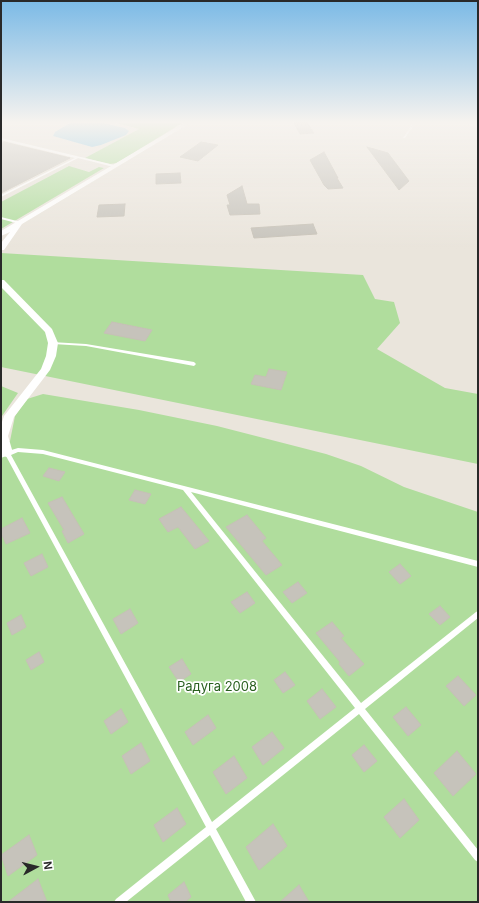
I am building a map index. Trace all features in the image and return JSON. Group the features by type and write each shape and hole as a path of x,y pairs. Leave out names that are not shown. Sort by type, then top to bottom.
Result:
{"street":[{"path":"1,234 114,166"},
{"path":"1,248 20,223"},
{"path":"1,282 49,331 53,343 49,363 12,410 5,424 2,434 4,455"}],"lane":[{"path":"1,196 63,165"},
{"path":"110,165 114,166"},
{"path":"1,218 20,223"},
{"path":"53,343 82,345 194,364"},
{"path":"250,902 4,455 18,450 35,450 478,564"},
{"path":"185,489 359,710 478,857"},
{"path":"120,902 210,828 478,615"}],"green space":[{"path":"69,166 89,172 99,167 104,168 1,229 1,202"},
{"path":"1,253 363,275 375,299 394,302 400,323 377,349 445,388 478,394 478,464 1,367"},
{"path":"1,386 18,393 2,416 1,421"},
{"name":"Радуга 2008","path":"43,394 139,410 217,426 326,454 361,466 404,487 478,512 478,902 1,902 1,448 10,441 15,416 27,399"}],"building":[{"path":"1,165 56,165 1,193"},
{"path":"313,165 331,165 343,188 328,189 324,185"},
{"path":"380,165 397,165 409,181 399,190"},
{"path":"180,173 181,183 156,184 156,174"},
{"path":"242,186 247,204 259,204 260,214 230,215 227,205 230,205 227,195"},
{"path":"125,204 124,216 97,217 99,205"},
{"path":"313,224 317,234 254,238 251,228"},
{"path":"112,322 152,330 145,341 104,333"},
{"path":"269,369 287,372 281,390 251,384 255,375 266,377"},
{"path":"49,468 65,472 59,481 43,476"},
{"path":"135,490 151,494 145,504 129,500"},
{"path":"62,497 84,534 68,543 62,531 64,530 48,503"},
{"path":"181,507 209,541 195,549 178,527 168,532 159,519"},
{"path":"247,515 266,538 262,541 282,565 266,575 226,527"},
{"path":"22,518 30,533 6,544 1,533 1,529"},
{"path":"42,554 48,567 31,576 24,563"},
{"path":"400,564 411,576 400,584 389,572"},
{"path":"298,582 307,593 292,603 283,592"},
{"path":"247,592 255,603 240,613 231,602"},
{"path":"440,606 450,617 440,625 429,614"},
{"path":"130,609 138,623 121,634 113,619"},
{"path":"21,615 26,627 12,635 7,623"},
{"path":"332,622 344,636 341,638 364,664 349,676 339,664 340,662 316,633"},
{"path":"39,652 44,662 31,670 26,660"},
{"path":"182,659 191,674 179,682 169,667"},
{"path":"285,672 295,685 283,693 274,680"},
{"path":"458,676 476,695 464,706 446,686"},
{"path":"322,689 336,707 320,719 307,701"},
{"path":"406,707 421,725 408,736 393,717"},
{"path":"121,709 128,722 111,734 104,721"},
{"path":"208,715 216,728 193,745 185,732"},
{"path":"272,732 284,748 263,765 252,747"},
{"path":"141,743 150,761 131,774 122,756"},
{"path":"364,745 377,761 364,772 352,755"},
{"path":"457,751 476,774 453,796 434,773"},
{"path":"234,756 247,778 226,794 213,772"},
{"path":"404,799 419,820 400,838 384,817"},
{"path":"177,808 186,824 163,842 154,825"},
{"path":"273,824 287,846 259,870 246,847"},
{"path":"29,835 37,855 8,876 1,855"},
{"path":"38,879 47,902 8,902"},
{"path":"184,882 191,897 185,902 171,902 168,895"},
{"path":"299,885 309,902 280,902"}]}
